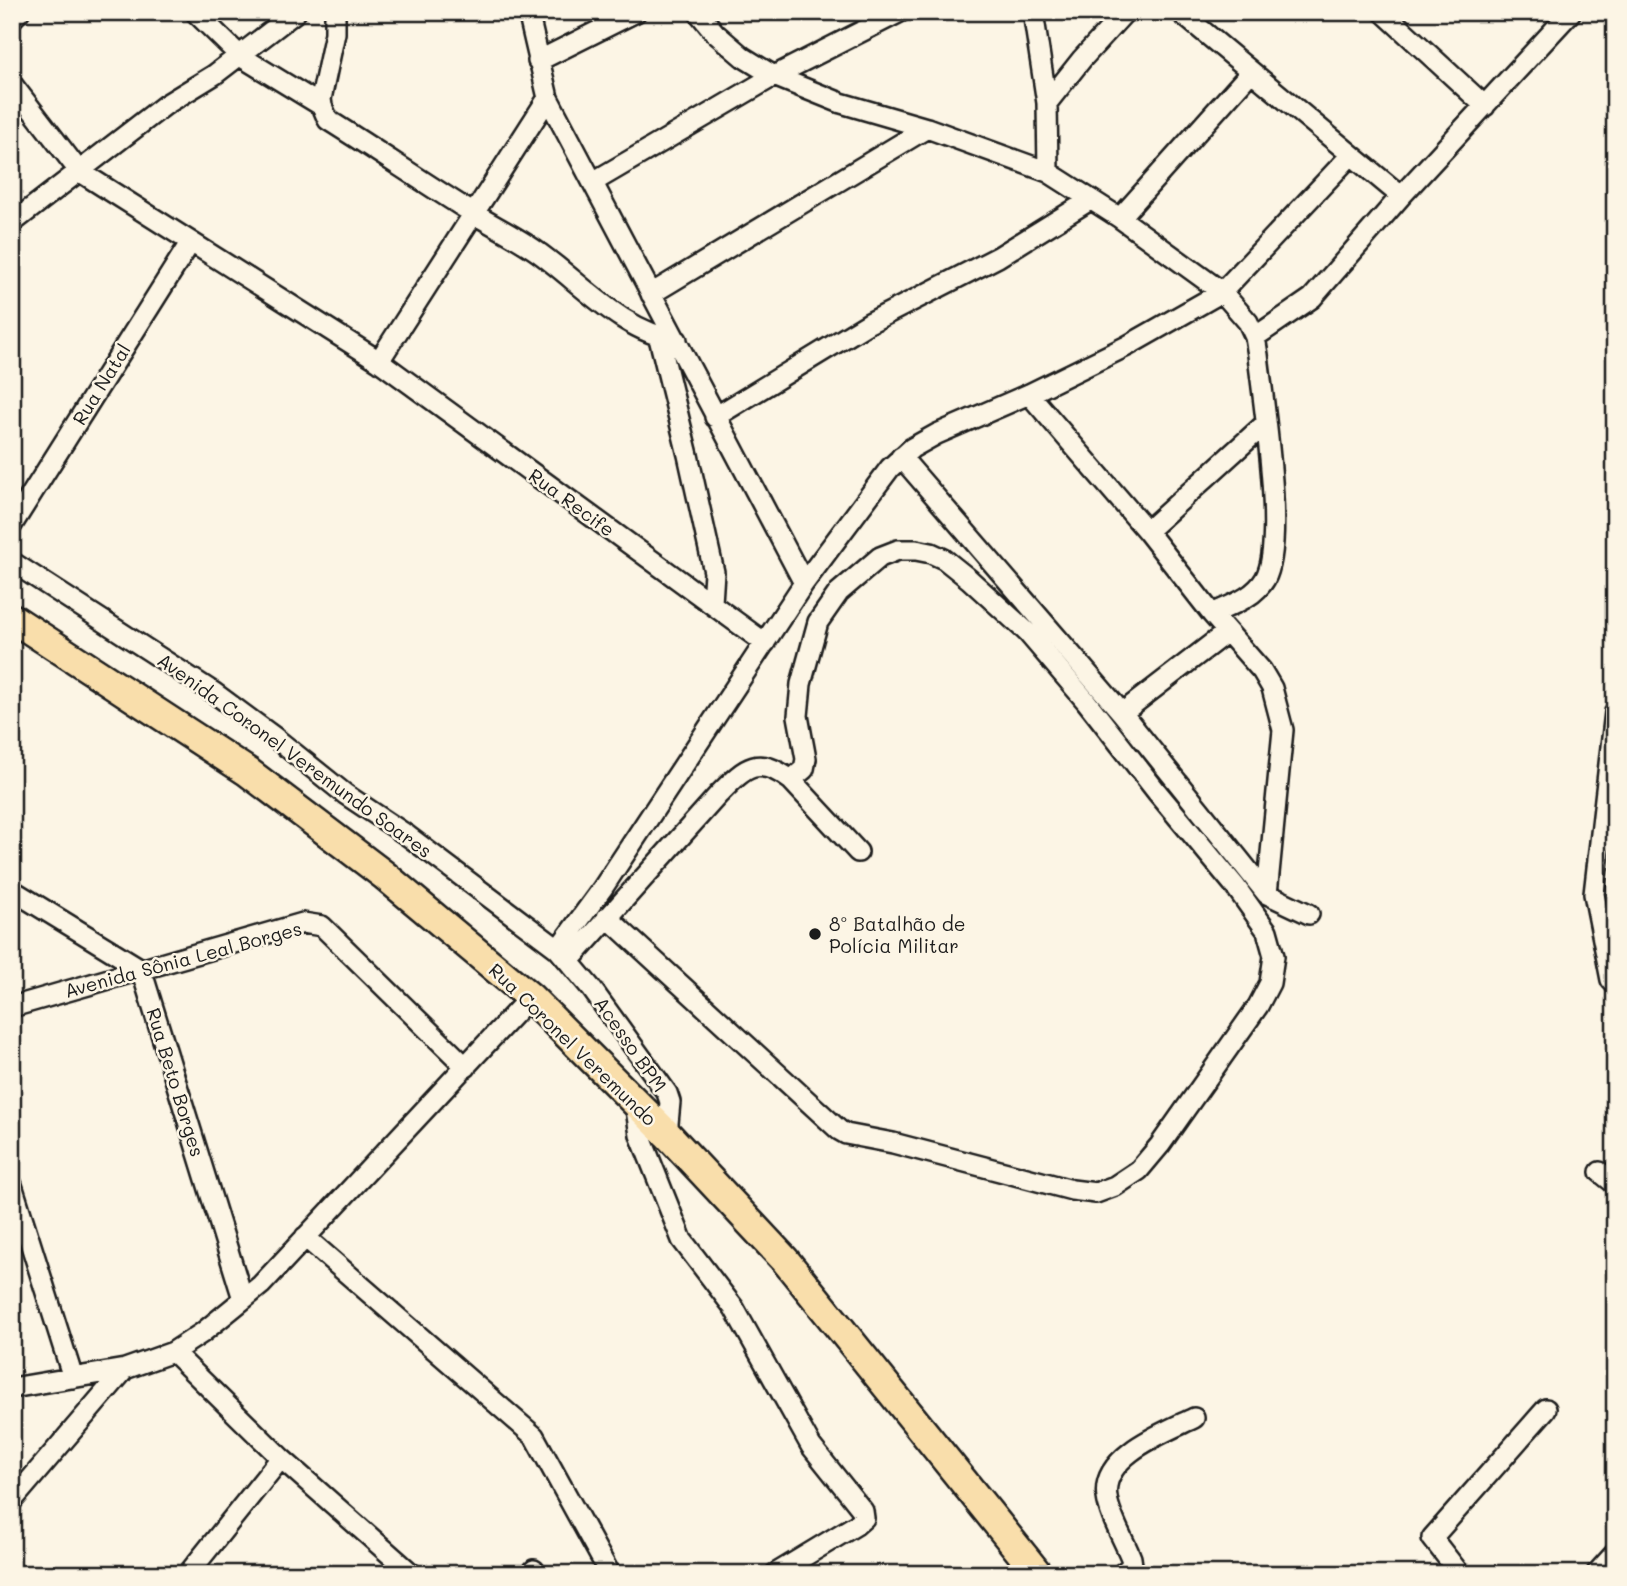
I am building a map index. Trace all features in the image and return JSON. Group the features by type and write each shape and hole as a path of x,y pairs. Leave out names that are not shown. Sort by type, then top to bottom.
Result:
{"highway":[{"name":"Rua Coronel Veremundo","path":"12,618 248,772 384,875 530,997 667,1134 785,1260 1038,1574"}],"street":[{"path":"12,19 19,12"},
{"path":"195,12 240,56 321,106 328,120 535,250 643,331 668,339"},
{"path":"12,223 165,105 214,75 296,12"},
{"path":"321,106 335,33 335,12"},
{"path":"528,12 548,98 651,294 668,339 715,417 804,583"},
{"path":"538,61 636,12"},
{"path":"698,12 715,33 743,57 774,76 841,103 927,128 1048,172 1120,218 1222,292 1248,321 1255,337 1270,470 1273,534 1270,567 1264,581 1246,598 1212,614"},
{"path":"593,182 774,76 900,12"},
{"path":"1033,12 1047,103 1048,172"},
{"path":"1047,103 1125,12"},
{"path":"1180,12 1401,196"},
{"path":"1382,12 1485,106"},
{"path":"1255,337 1312,298 1401,196 1571,12"},
{"path":"1120,218 1250,73"},
{"name":"Rua Recife","path":"12,84 79,171 379,361 765,643"},
{"path":"379,361 548,98"},
{"path":"651,294 927,128"},
{"path":"563,955 610,878 804,583 890,468 901,457 937,435 1127,346 1222,292 1351,155"},
{"path":"715,417 869,323 998,257 1090,200"},
{"name":"Rua Natal","path":"12,525 190,243"},
{"path":"668,339 688,455 714,572 712,603"},
{"path":"1029,394 1147,531 1212,614 1262,671 1272,688 1283,730 1267,894"},
{"path":"1147,531 1265,424"},
{"path":"901,457 1122,713 1267,894 1309,914"},
{"path":"607,917 789,1086 846,1134 893,1143 1072,1190 1096,1193 1115,1186 1139,1170 1258,1006 1270,983 1274,956 1268,930 1235,886 1027,632 969,579 931,552 898,550 880,557 839,592 818,622 801,684 798,716 806,759 804,769 792,780"},
{"name":"Avenida Coronel Veremundo Soares","path":"12,562 213,692 345,794 408,836 563,955"},
{"path":"1122,713 1227,632"},
{"path":"1615,712 1594,894 1611,980 1615,984"},
{"path":"563,955 607,917 737,776 751,768 766,765 776,768 792,780 858,852"},
{"path":"12,890 141,969"},
{"name":"Avenida Sônia Leal Borges","path":"12,1007 303,923 322,926 466,1067"},
{"name":"Acesso BPM","path":"563,955 667,1093 670,1102 667,1134"},
{"name":"Rua Beto Borges","path":"141,969 243,1299"},
{"path":"12,1388 125,1369 173,1352 202,1333 261,1285 530,997"},
{"path":"635,1103 640,1135 682,1240 734,1308 811,1446 863,1511 864,1518 856,1525 775,1574"},
{"path":"12,1185 73,1378"},
{"path":"305,1237 534,1436 610,1574"},
{"path":"173,1352 281,1458 412,1574"},
{"path":"12,1501 125,1369"},
{"path":"1460,1574 1432,1538 1546,1409"},
{"path":"1122,1574 1132,1565 1131,1558 1107,1497 1107,1479 1132,1448 1194,1418"},
{"path":"188,1574 281,1458"},
{"path":"1596,1574 1615,1553"}],"place":[{"name":"8º Batalhão de Polícia Militar","path":"815,934"}]}
